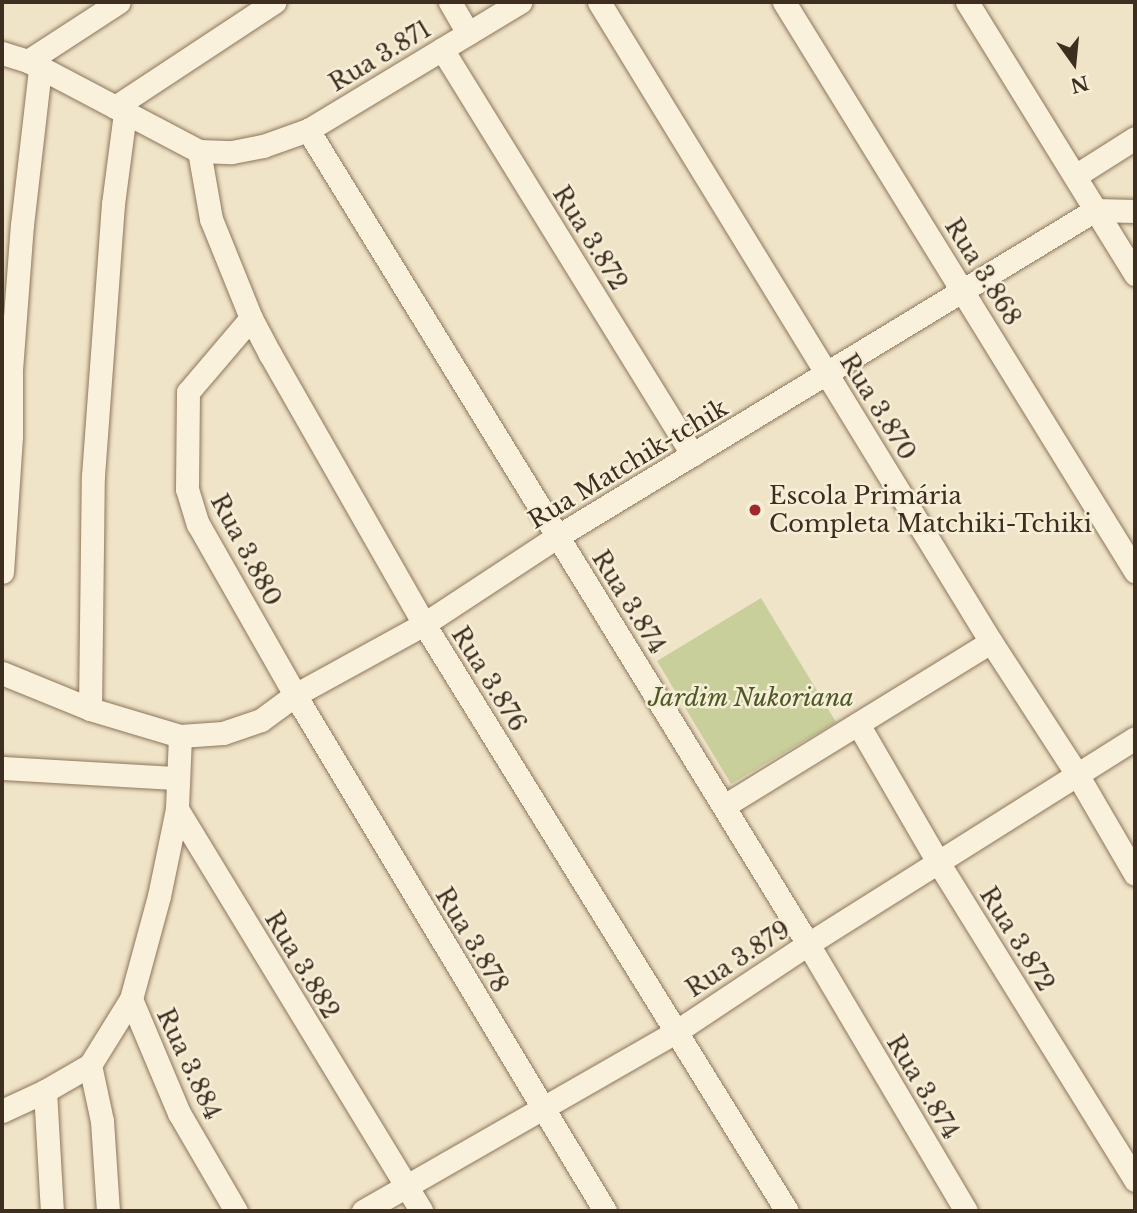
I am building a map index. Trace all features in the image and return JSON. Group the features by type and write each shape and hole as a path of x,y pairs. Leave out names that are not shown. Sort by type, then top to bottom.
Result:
{"street":[{"path":"2,572 34,66 119,2"},
{"path":"120,110 274,2"},
{"path":"450,2 468,33"},
{"name":"Rua 3.871","path":"200,151 232,152 263,146 308,130 520,2"},
{"name":"Rua 3.870","path":"599,2 991,642 1078,776 1135,874"},
{"name":"Rua 3.868","path":"784,2 1135,571"},
{"path":"967,2 1135,274"},
{"name":"Rua 3.872","path":"442,49 693,455"},
{"path":"2,53 34,66 200,151"},
{"path":"90,709 93,476 120,110"},
{"name":"Rua 3.874","path":"308,130 724,806 966,1211"},
{"path":"1075,176 1135,138"},
{"name":"Rua 3.876","path":"200,151 211,219 251,318 424,624 787,1211"},
{"path":"1095,211 1135,211"},
{"name":"Rua Matchik-tchik","path":"180,736 223,733 261,720 295,695 424,624 558,537 1095,211"},
{"name":"Rua 3.880","path":"251,318 188,392 187,489 200,530 295,695"},
{"path":"724,806 991,642"},
{"path":"2,673 90,709 180,736"},
{"name":"Rua 3.878","path":"295,695 606,1211"},
{"name":"Rua 3.872","path":"858,724 938,862 1135,1180"},
{"name":"Rua 3.882","path":"180,736 176,778 177,808 421,1211"},
{"name":"Rua 3.879","path":"363,1211 544,1110 677,1031 808,944 1135,738"},
{"path":"2,768 176,778"},
{"name":"Rua 3.884","path":"177,808 159,896 131,999 179,1113 236,1211"},
{"path":"2,1111 45,1091 90,1065 131,999"},
{"path":"90,1065 102,1121 108,1211"},
{"path":"45,1091 52,1211"}],"green space":[{"name":"Jardim Nukoriana","path":"761,598 836,722 731,784 657,661"}],"place":[{"name":"Escola Primária Completa Matchiki-Tchiki","path":"755,510"}]}
